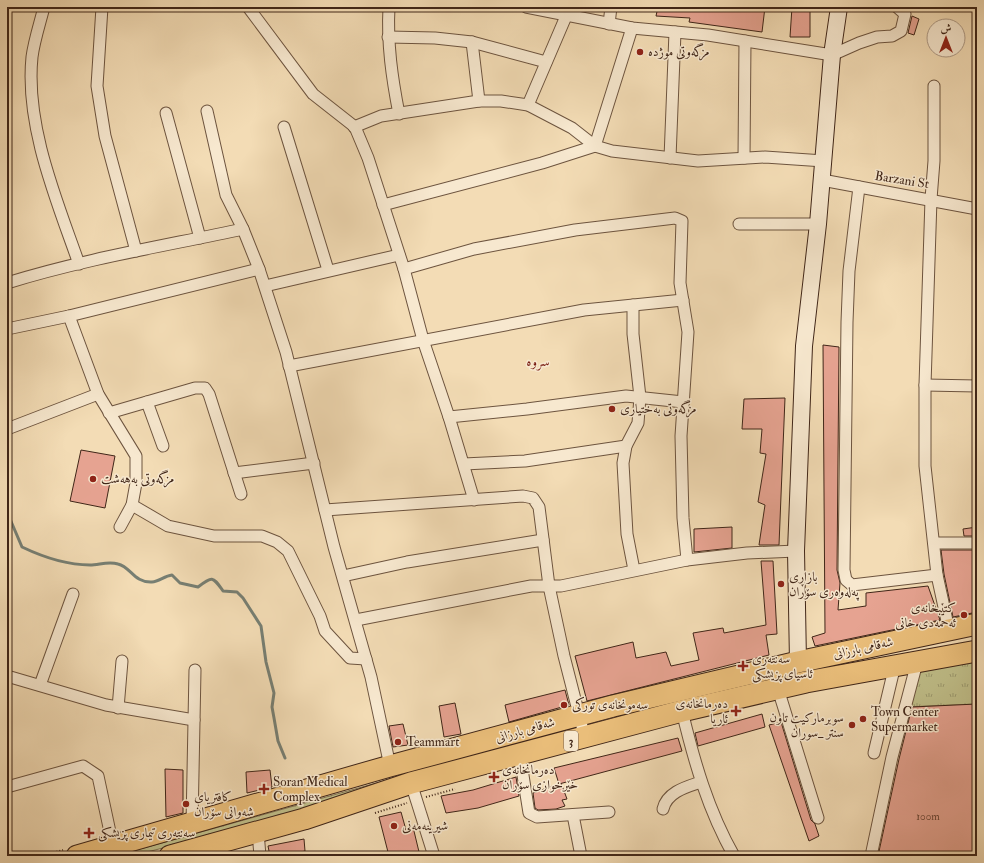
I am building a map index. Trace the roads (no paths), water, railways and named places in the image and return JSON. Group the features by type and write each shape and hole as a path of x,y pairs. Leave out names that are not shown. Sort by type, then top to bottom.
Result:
{"highway":[{"name":"شەقامی بارزانی","path":"78,856 106,850 390,766 579,715 798,662 977,624"},
{"name":"شەقامی بارزانی","path":"170,856 206,851 258,832 411,783 585,738 682,710 895,665 977,651"}],"street":[{"path":"44,7 32,57 31,82 35,116 47,168 79,264"},
{"path":"102,7 97,86 105,136 136,251"},
{"path":"248,7 313,94 354,126 368,158 404,270 423,340 464,464 474,500"},
{"path":"389,7 388,37 391,76 399,114"},
{"path":"529,7 632,28 745,41 832,55 859,43 877,37 892,36 902,31 905,14 897,7"},
{"path":"609,24 611,7"},
{"path":"798,662 796,551 804,346 818,224 832,55 839,7"},
{"path":"528,105 567,14"},
{"path":"595,146 632,28"},
{"path":"670,158 675,32"},
{"path":"388,37 435,38 472,42 546,62"},
{"path":"744,158 745,41"},
{"path":"472,42 474,72 479,101"},
{"path":"934,86 934,161 931,199 925,385 925,466 937,575 949,630"},
{"path":"354,126 381,116 479,101 501,100 528,105 572,128 595,146 612,151 698,161 765,157 824,161"},
{"path":"208,111 226,195 243,229 259,269 289,366 325,510 366,659 390,766"},
{"path":"166,113 200,238"},
{"path":"284,127 328,270"},
{"path":"383,205 542,164 595,146"},
{"name":"Barzani St","path":"822,180 859,188 931,199 977,209"},
{"path":"859,188 850,271 847,322 844,570 846,580 852,585 937,575"},
{"path":"404,270 481,248 575,230 675,218 682,222 680,283 688,332 681,436 687,560"},
{"path":"739,224 818,224"},
{"path":"7,283 79,264 243,229"},
{"path":"265,286 328,270 399,255"},
{"path":"7,329 69,316 259,269"},
{"path":"289,366 584,310 683,300"},
{"path":"633,304 633,334 640,397 638,423 626,446 623,463 627,534 634,570"},
{"path":"69,316 98,394 128,440 136,456 136,483 132,505 120,527"},
{"path":"925,385 977,386"},
{"path":"109,413 195,388 205,388 209,394 241,494"},
{"path":"7,429 98,394"},
{"path":"449,417 527,409 626,396 683,402"},
{"path":"147,402 163,446"},
{"path":"464,464 525,461 626,446"},
{"path":"234,473 314,463"},
{"path":"325,510 523,496 534,498 538,507 549,586 564,656 585,738"},
{"path":"132,505 168,526 214,536 262,536 277,542 288,551 320,616 325,631 331,639 350,658 366,659"},
{"path":"343,576 408,562 543,540"},
{"path":"934,543 977,543"},
{"path":"356,620 531,586 561,586 687,560 747,553 796,551"},
{"path":"40,685 72,594"},
{"path":"871,856 892,757 915,670 921,660"},
{"path":"118,708 122,661"},
{"path":"874,753 895,665"},
{"path":"192,824 195,670"},
{"path":"7,676 118,708 194,720"},
{"path":"778,689 818,818"},
{"path":"682,710 701,782 721,833 734,856"},
{"path":"517,755 522,769 529,813 538,817 609,812"},
{"path":"7,787 83,766 98,776 106,850"},
{"path":"663,809 664,802 674,793 701,782"},
{"path":"411,783 434,856"},
{"path":"573,815 581,856"},
{"path":"258,832 260,856"}],"waterway":[{"path":"7,517 10,519 22,547 46,557 81,565 104,563 118,564 126,568 137,578 146,582 155,582 172,575 180,583 198,587 212,579 215,580 223,591 237,592 243,598 261,626 266,662 274,693 272,707 278,741 285,758"}],"place":[{"name":"مزگەوتی موژدە","path":"640,52"},
{"name":"مزگەوتی بەختیاری","path":"612,409"},
{"name":"مزگەوتی بەهەشت","path":"93,479"},
{"name":"بازاڕی پەلەوەری سۆران","path":"781,584"},
{"name":"کتێبخانەی ئەحمەدی خانی","path":"964,615"},
{"name":"سەنتەری ئاسیای پزیشکی","path":"743,666"},
{"name":"سەمونخانەی تورکی","path":"564,705"},
{"name":"دەرمانخانەی ئاریا","path":"736,711"},
{"name":"Town Center Supermarket","path":"863,719"},
{"name":"سوبرماركيت تاون سنتر _سوران","path":"852,725"},
{"name":"Teammart","path":"398,742"},
{"name":"دەرمانخانەی خێرخوازی سۆران","path":"494,777"},
{"name":"Soran Medical Complex","path":"264,789"},
{"name":"کافتریای شەوانی سۆران","path":"186,804"},
{"name":"شیرینەمەنی","path":"394,826"},
{"name":"سەنتەری تیماری پزیشکی","path":"89,833"}],"district":[{"name":"سروە","path":"538,361"}]}
